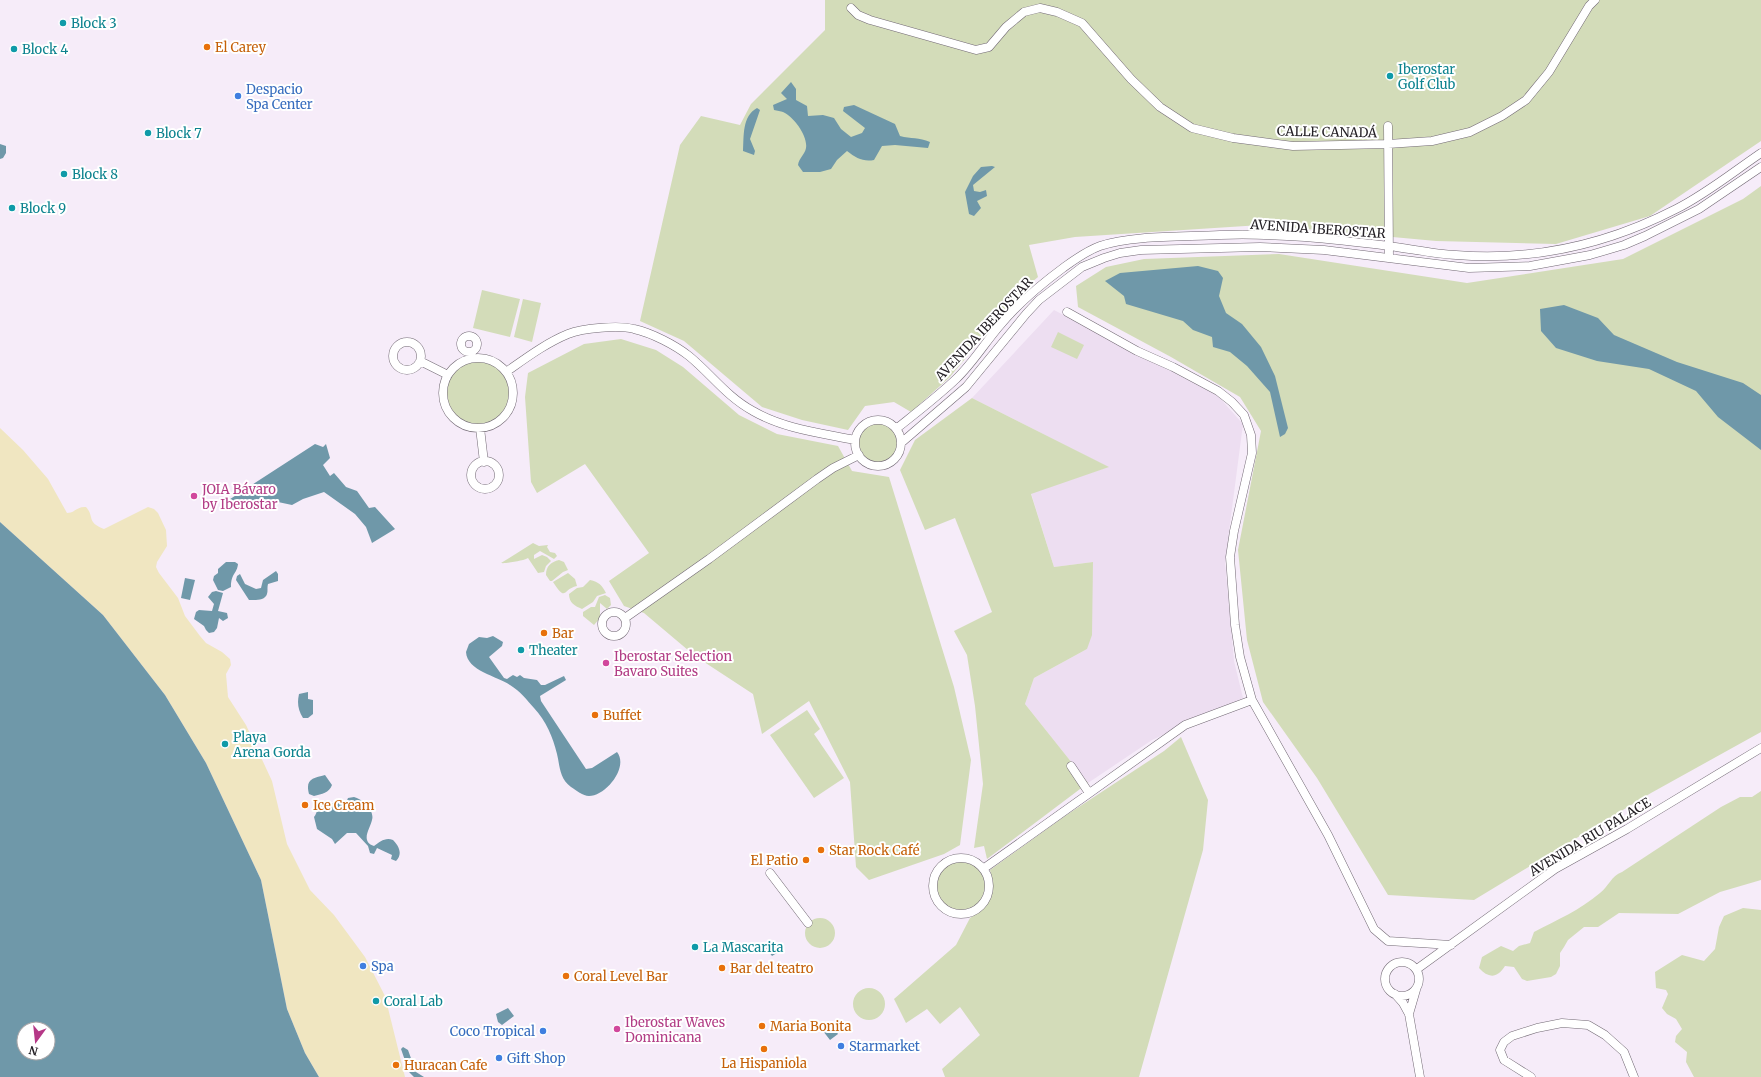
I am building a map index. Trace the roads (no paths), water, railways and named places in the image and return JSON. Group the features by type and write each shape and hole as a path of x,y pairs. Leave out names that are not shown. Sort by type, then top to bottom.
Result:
{"street":[{"name":"CALLE CANADÁ","path":"851,8 858,15 870,20 976,50 989,47 1006,27 1024,12 1040,8 1057,12 1082,24 1131,79 1160,106 1192,128 1233,138 1292,146 1388,144 1432,140 1470,132 1502,116 1526,100 1550,72 1589,6 1595,0"},
{"path":"1388,126 1389,258"},
{"name":"AVENIDA IBEROSTAR","path":"896,429 956,379 1002,323 1038,287 1077,258 1099,247 1124,241 1169,237 1252,235 1284,236 1389,246 1441,254 1478,256 1529,254 1576,247 1637,228 1676,209 1704,193 1761,153"},
{"name":"AVENIDA IBEROSTAR","path":"901,443 966,387 1026,314 1040,300 1082,268 1098,260 1120,253 1141,250 1260,247 1324,250 1453,266 1481,268 1530,266 1583,257 1624,245 1686,217 1761,167"},
{"path":"1067,312 1137,351 1173,367 1218,391 1232,402 1244,415 1251,434 1252,453 1234,531 1230,557 1235,625 1240,657 1252,700 1328,835 1374,929 1388,941 1451,945"},
{"path":"506,372 540,348 569,333 599,328 634,329 670,343 689,356 726,392 753,411 783,424 855,440"},
{"path":"470,355 492,361 506,372 513,387 513,399 509,410 502,419 492,426 480,428 468,427 457,422 449,413 444,403 442,391 448,375 459,363 470,355"},
{"path":"420,361 448,375"},
{"path":"876,420 890,424 896,429 900,435 901,443 896,456 884,464 870,464 858,455 855,440 857,433 862,426 868,422 876,420"},
{"path":"480,428 484,462"},
{"path":"624,618 709,559 823,475 858,455"},
{"path":"983,869 1185,725 1252,700"},
{"name":"AVENIDA RIU PALACE","path":"1417,969 1555,869 1761,748"},
{"path":"1071,766 1089,793"},
{"path":"964,858 972,860 983,869 988,883 985,899 981,905 967,913 958,913 949,911 941,905 936,898 933,889 933,880 937,871 942,865 949,860 964,858"},
{"path":"770,873 808,922"},
{"path":"1409,1014 1420,980 1417,969 1408,962 1396,962 1388,970 1385,981 1390,991 1403,1003 1409,1014 1420,1077"},
{"path":"1395,994 1406,996 1416,990"},
{"path":"1531,1077 1504,1060 1500,1050 1504,1042 1512,1036 1537,1028 1562,1023 1588,1025 1605,1035 1624,1052 1634,1077"}],"water":[{"path":"791,82 796,89 796,100 807,106 808,116 823,115 834,118 841,129 851,137 862,133 865,128 843,111 844,107 854,105 895,124 900,136 922,139 930,142 928,148 895,145 882,146 874,160 860,159 847,151 837,160 831,169 820,172 803,172 798,165 806,148 803,133 792,118 783,112 774,110 773,105 787,99 781,93"},
{"path":"757,108 760,110 750,139 755,151 754,155 743,151 746,121 752,112"},
{"path":"0,144 6,146 6,153 3,158 0,159"},
{"path":"981,167 995,167 973,185 974,191 980,192 986,190 987,196 977,201 981,208 974,216 969,214 965,192 973,176"},
{"path":"1198,266 1218,271 1223,278 1219,296 1226,313 1242,324 1261,347 1275,376 1288,428 1285,434 1280,437 1270,392 1247,366 1230,352 1213,347 1212,337 1193,330 1183,321 1126,304 1124,296 1105,281 1120,273"},
{"path":"1564,305 1598,318 1614,335 1677,362 1743,383 1761,395 1761,450 1718,417 1696,391 1649,369 1597,361 1556,348 1541,331 1540,309"},
{"path":"315,444 323,447 326,444 330,458 323,465 330,476 334,473 346,487 357,491 369,508 375,507 395,529 372,543 366,527 355,514 324,492 303,499 292,505 278,502 268,506 247,507 236,510 224,503"},
{"path":"0,522 103,615 165,695 206,763 261,880 287,1009 305,1053 319,1077 0,1077"},
{"path":"226,562 235,562 238,564 232,579 231,587 223,591 218,590 213,580 214,576 218,573 218,569"},
{"path":"276,571 278,574 278,581 268,584 266,596 259,600 249,600 236,580 237,576 240,574 245,584 256,589 261,588 263,580"},
{"path":"185,578 195,580 190,600 181,598"},
{"path":"216,591 223,593 218,611 227,613 228,618 223,621 219,618 217,628 214,632 209,633 204,626 194,619 196,612 199,610 212,611 214,604 208,597 212,592"},
{"path":"493,636 503,642 502,646 489,657 504,678 507,679 513,675 517,677 520,675 524,678 537,680 541,685 545,685 564,676 566,680 540,696 541,701 586,769 592,768 617,752 620,758 618,773 614,780 602,791 596,795 587,796 571,787 562,776 551,735 538,713 514,687 471,664 466,652 469,644 479,637 487,638"},
{"path":"308,692 308,699 313,700 313,714 308,718 303,718 298,706 299,694"},
{"path":"325,775 332,785 329,790 325,793 314,796 309,794 309,782 314,778"},
{"path":"354,797 361,800 372,812 372,820 367,834 368,841 374,846 385,840 393,840 400,853 396,861 391,859 392,855 377,848 374,854 370,853 368,846 356,833 347,833 335,844 332,839 317,829 314,817 320,803 338,803 345,805 348,798"},
{"path":"774,943 780,951 772,956 766,948"},
{"path":"508,1008 514,1016 502,1025 498,1022 496,1014"},
{"path":"832,1025 838,1034 830,1040 823,1031"},
{"path":"403,1047 408,1050 416,1072 424,1077 414,1077 409,1072 401,1049"}],"place":[{"name":"Block 3","path":"63,23"},
{"name":"El Carey","path":"207,47"},
{"name":"Block 4","path":"14,49"},
{"name":"Iberostar Golf Club","path":"1390,76"},
{"name":"Despacio Spa Center","path":"238,96"},
{"name":"Block 7","path":"148,133"},
{"name":"Block 8","path":"64,174"},
{"name":"Block 9","path":"12,208"},
{"name":"JOIA Bávaro by Iberostar","path":"194,496"},
{"name":"Bar","path":"544,633"},
{"name":"Theater","path":"521,650"},
{"name":"Iberostar Selection Bavaro Suites","path":"606,663"},
{"name":"Buffet","path":"595,715"},
{"name":"Playa Arena Gorda","path":"225,744"},
{"name":"Ice Cream","path":"305,805"},
{"name":"Star Rock Café","path":"821,850"},
{"name":"El Patio","path":"806,860"},
{"name":"La Mascarita","path":"695,947"},
{"name":"Spa","path":"363,966"},
{"name":"Bar del teatro","path":"722,968"},
{"name":"Coral Level Bar","path":"566,976"},
{"name":"Coral Lab","path":"376,1001"},
{"name":"Maria Bonita","path":"762,1026"},
{"name":"Iberostar Waves Dominicana","path":"617,1029"},
{"name":"Coco Tropical","path":"543,1031"},
{"name":"Starmarket","path":"841,1046"},
{"name":"La Hispaniola","path":"764,1049"},
{"name":"Gift Shop","path":"499,1058"},
{"name":"Huracan Cafe","path":"396,1065"}]}
